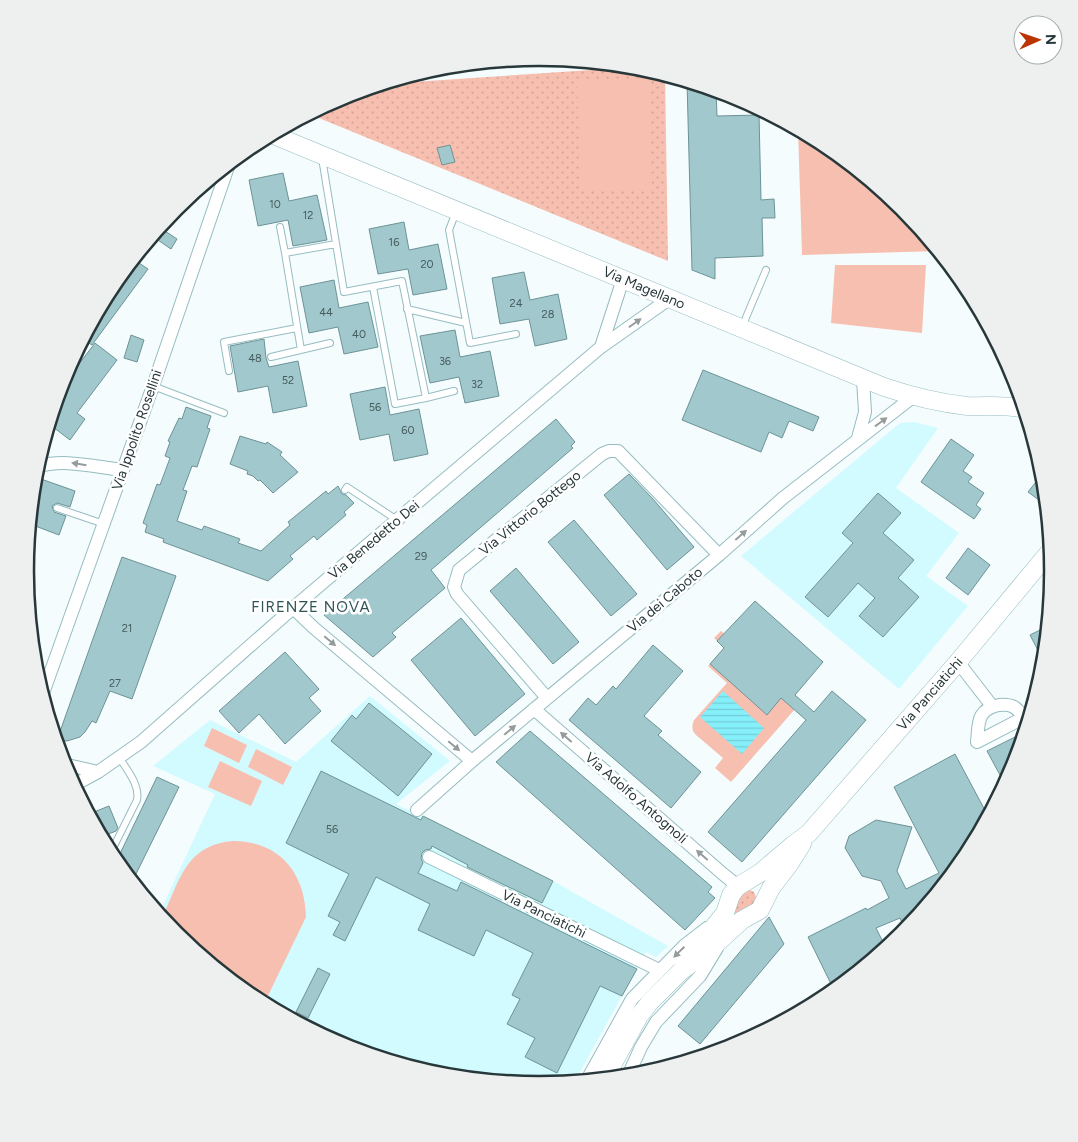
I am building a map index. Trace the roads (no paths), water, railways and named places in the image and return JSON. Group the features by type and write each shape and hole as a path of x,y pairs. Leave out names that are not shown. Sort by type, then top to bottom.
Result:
{"main road":[{"name":"Via Magellano","path":"279,137 863,379 914,396 966,406 1016,407"},
{"name":"Via Panciatichi","path":"736,925 757,912 806,837 958,662 1044,559"},
{"name":"Via Panciatichi","path":"681,971 689,958 718,923 727,909 733,892 741,884 760,873 793,845 806,837"},
{"path":"741,884 750,883 759,889 763,896 763,904"},
{"path":"609,1071 639,1016 659,992 736,925"}],"street":[{"name":"Via Ippolito Rosellini","path":"46,684 153,386 225,175"},
{"path":"602,347 623,279"},
{"name":"Via Benedetto Dei","path":"80,782 98,772 163,724 293,608 602,347 669,299"},
{"path":"858,438 865,412 863,379"},
{"name":"Via dei Caboto","path":"417,810 472,761 719,555 783,498 914,396"},
{"name":"Via Vittorio Bottego","path":"547,698 457,594 454,586 458,570 602,454 610,451 618,451 719,555"},
{"path":"45,465 71,463 122,470"},
{"path":"293,608 314,628 472,761"},
{"path":"958,662 992,706"},
{"path":"1022,719 977,742 981,716 983,712 992,706 1011,705 1023,713"},
{"name":"Via Adolfo Antognoli","path":"534,709 723,874 733,882 741,884"},
{"path":"73,766 98,772"},
{"name":"Via Panciatichi","path":"429,857 659,970"},
{"path":"590,1073 627,1007 659,970 698,935 718,923"},
{"name":"Via Panciatichi","path":"632,1068 641,1047 656,1022 700,976 715,951 736,925"},
{"path":"638,1067 641,1047"}],"lane":[{"path":"321,155 344,292 402,281 426,398"},
{"path":"456,210 449,230 470,343 516,334"},
{"path":"280,227 301,350"},
{"path":"285,253 336,244"},
{"path":"742,328 766,270"},
{"path":"373,287 396,404 454,391"},
{"path":"407,309 466,323"},
{"path":"229,371 224,342 297,328"},
{"path":"271,357 330,343"},
{"path":"153,386 224,414"},
{"path":"345,490 348,487 397,520"},
{"path":"57,508 104,524"},
{"path":"114,845 137,800 138,794 137,788 119,757"}],"water":[{"path":"723,691 764,728 742,754 700,717"}],"district":[{"name":"FIRENZE NOVA","path":"311,607"}]}
